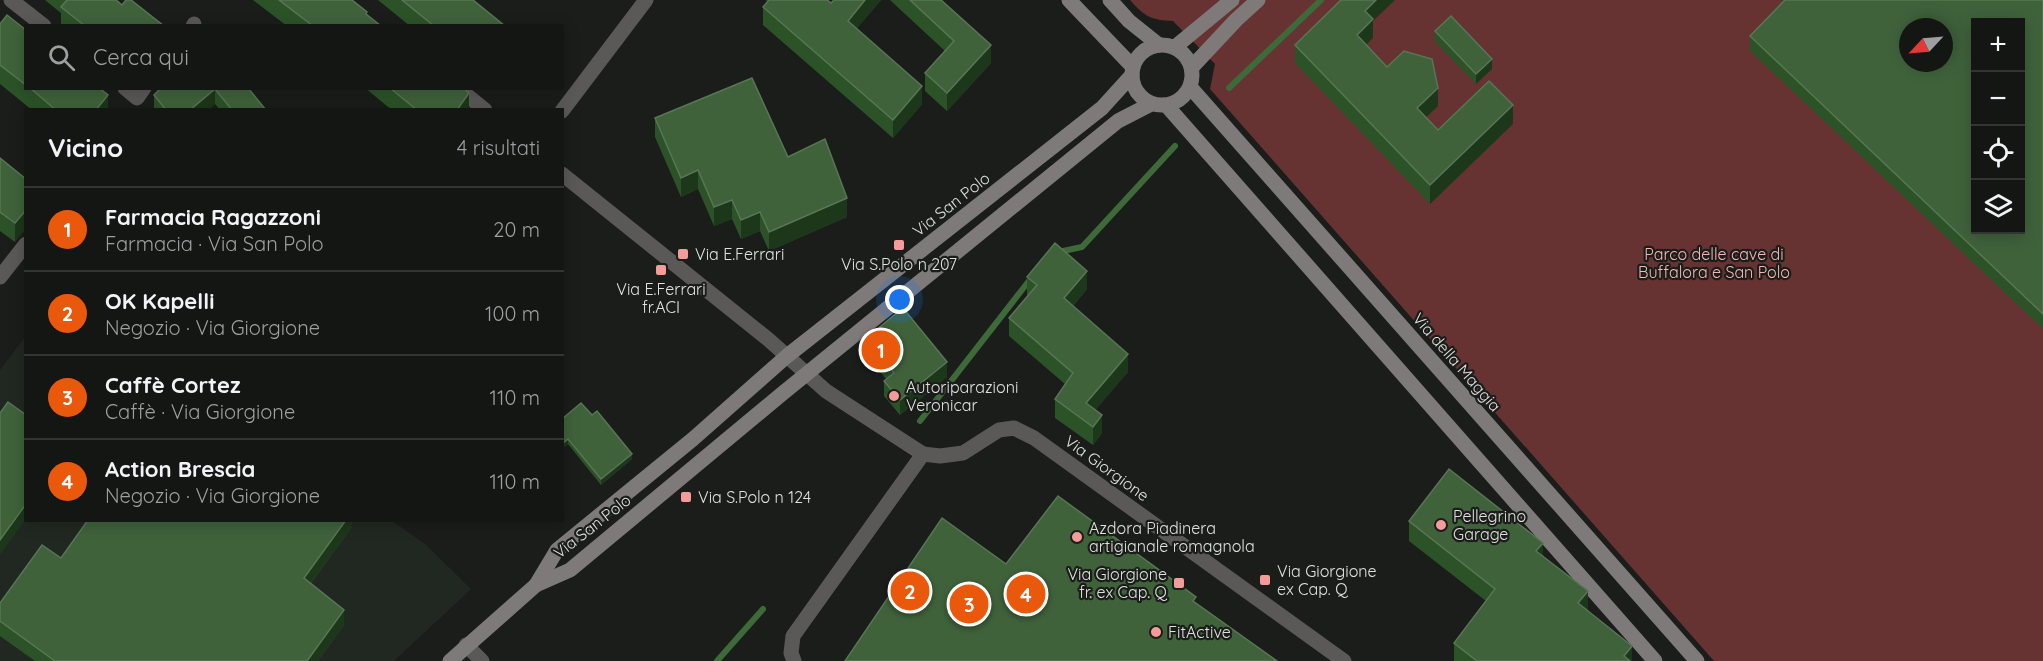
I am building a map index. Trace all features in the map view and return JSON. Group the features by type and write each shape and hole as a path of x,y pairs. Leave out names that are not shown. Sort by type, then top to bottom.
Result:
{"main road":[{"path":"1069,0 1132,71 1135,88 1141,97 1151,104 1167,106 1183,99 1191,88 1193,78 1192,67 1186,56 1175,47 1159,45 1129,21 1110,0"},
{"path":"1175,47 1232,0"},
{"path":"1192,67 1258,0"},
{"name":"Via San Polo","path":"536,585 557,550 693,439 787,356 1102,108 1132,71 1143,52 1159,45"},
{"name":"Via della Maggia","path":"1191,88 1697,661"},
{"name":"Via San Polo","path":"450,661 536,585 570,570 806,374 1118,121 1151,104"},
{"path":"1167,106 1655,661"}],"street":[{"path":"11,0 41,24"},
{"path":"564,108 646,0"},
{"path":"127,90 137,98 143,90"},
{"path":"460,90 483,108"},
{"path":"564,176 787,356 826,392 923,454 793,636 791,653 794,661"},
{"path":"0,277 6,258 24,245"},
{"name":"Via Giorgione","path":"923,454 940,456 963,453 999,430 1014,428 1034,438 1323,655 1344,661"},
{"path":"466,645 482,661"}],"shaded area":[{"path":"24,338 24,522 393,522 425,544 471,589 394,661 0,661 0,370"}],"green space":[{"name":"Parco delle cave di Buffalora e San Polo","path":"1130,0 2043,0 2043,661 1714,661 1210,89 1215,64 1173,21 1159,20 1144,14"}],"building":[{"path":"67,0 116,0 122,5 126,0 131,0 161,24 82,24 61,7"},
{"path":"279,0 352,0 378,24 310,24"},
{"path":"402,0 473,0 503,24 432,24"},
{"path":"769,0 827,0 831,3 834,0 865,0 848,21 922,86 893,120 763,7"},
{"path":"910,0 941,0 991,45 947,93 925,73 954,41"},
{"path":"1341,0 1376,0 1365,11 1373,19 1357,35 1387,67 1404,51 1432,59 1438,88 1417,108 1438,130 1489,81 1513,105 1430,185 1295,45"},
{"path":"1785,0 2043,0 2043,314 1750,36"},
{"path":"7,15 24,28 24,83 0,65 0,24"},
{"path":"1451,16 1492,59 1476,74 1435,31"},
{"path":"752,78 788,157 825,139 847,198 769,232 760,212 741,220 732,200 714,207 698,170 681,178 655,118"},
{"path":"32,90 102,90 108,95 98,108 54,108"},
{"path":"159,90 214,90 192,108 164,108 154,95"},
{"path":"216,90 250,90 264,108 230,108"},
{"path":"392,90 465,90 469,93 458,108 415,108"},
{"path":"0,158 24,177 24,212 15,223 0,212"},
{"path":"1055,243 1087,271 1064,298 1128,354 1086,403 1102,415 1093,427 1055,399 1073,373 1009,318 1037,285 1027,277"},
{"path":"903,308 947,362 900,400 884,381 894,373 865,339"},
{"path":"8,402 24,414 24,507 0,540 0,413"},
{"path":"581,403 592,415 597,411 632,454 601,479 568,439 564,442 564,417"},
{"path":"1449,469 1543,543 1536,551 1588,591 1578,603 1632,646 1624,656 1630,661 1477,661 1454,643 1495,589 1409,521"},
{"path":"1058,496 1196,597 1193,601 1277,661 845,661 942,518 1006,564"},
{"path":"87,522 345,522 304,578 344,610 307,661 55,661 0,621 0,603 42,545 61,558"}],"waterway":[{"path":"1229,88 1321,0"},
{"path":"1058,255 1063,251 1082,247 1175,146"},
{"path":"920,421 1032,277"},
{"path":"717,661 763,609"}],"place":[{"name":"Via S.Polo n 207","path":"899,245"},
{"name":"Via E.Ferrari","path":"683,254"},
{"name":"Via E.Ferrari fr.ACI","path":"661,270"},
{"name":"Farmacia Ragazzoni","path":"881,350"},
{"name":"Autoriparazioni Veronicar","path":"894,396"},
{"name":"Via S.Polo n 124","path":"686,497"},
{"name":"Pellegrino Garage","path":"1441,525"},
{"name":"Azdora Piadinera artigianale romagnola","path":"1077,537"},
{"name":"Via Giorgione ex Cap. Q","path":"1265,580"},
{"name":"Via Giorgione fr. ex Cap. Q","path":"1179,583"},
{"name":"OK Kapelli","path":"910,591"},
{"name":"Action Brescia","path":"1026,594"},
{"name":"Caffè Cortez","path":"969,604"},
{"name":"FitActive","path":"1156,632"}]}
